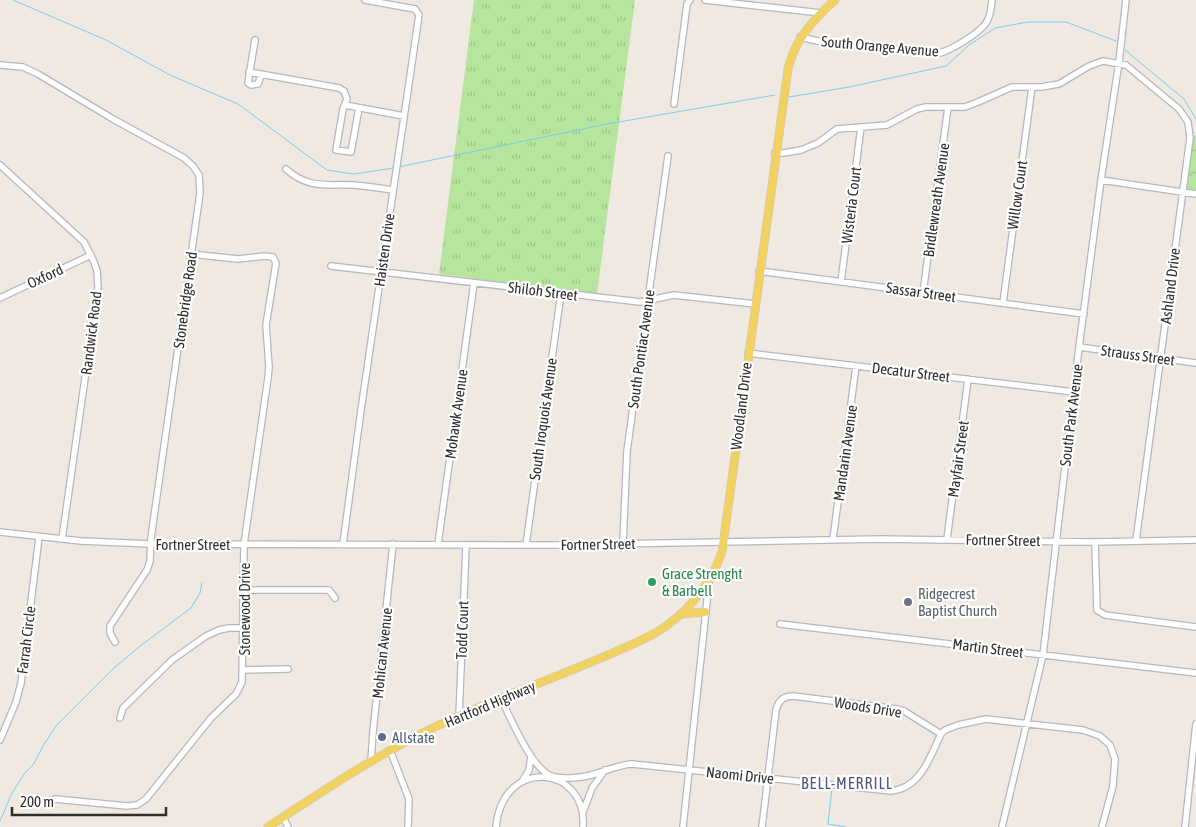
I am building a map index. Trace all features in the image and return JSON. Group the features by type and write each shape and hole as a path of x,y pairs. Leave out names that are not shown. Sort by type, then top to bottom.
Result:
{"main road":[{"name":"Woodland Drive","path":"709,582 722,552 775,153 788,69 792,54 800,37 820,13 835,0"},
{"name":"Hartford Highway","path":"268,827 390,750 459,716 639,641 665,627 682,614 709,582"},
{"path":"682,614 705,612"}],"street":[{"name":"Haisten Drive","path":"343,544 419,13 415,9 365,0"},
{"path":"674,104 690,0"},
{"name":"South Orange Avenue","path":"705,0 820,13"},
{"name":"South Orange Avenue","path":"800,37 822,42 940,53 951,49 981,29 989,17 992,0"},
{"name":"South Park Avenue","path":"1002,827 1043,655 1079,348 1126,0"},
{"path":"255,40 248,83 251,85 258,84 261,75"},
{"path":"775,153 801,150 818,143 837,129 887,125 917,109 971,105 1012,87 1059,84 1096,63 1103,61 1119,62"},
{"name":"Ashland Drive","path":"1119,62 1126,65 1179,109 1188,122 1190,138 1136,541"},
{"name":"Stonebridge Road","path":"0,65 23,68 38,74 113,119 184,158 199,175 200,186 150,544 150,560 144,577 110,626 110,633 115,642"},
{"path":"249,72 339,88 346,94 347,99 344,105 336,150 351,152 358,108"},
{"name":"Willow Court","path":"1002,303 1032,87"},
{"path":"344,105 404,116"},
{"name":"Bridlewreath Avenue","path":"923,293 948,108"},
{"name":"Wisteria Court","path":"841,282 861,127"},
{"name":"South Pontiac Avenue","path":"623,544 627,452 668,156"},
{"name":"Randwick Road","path":"0,166 78,236 91,255 97,271 98,288 62,539"},
{"path":"286,170 296,179 308,183 365,186 393,190"},
{"path":"1101,180 1196,194"},
{"name":"Stonewood Drive","path":"55,799 127,806 140,803 146,799 211,718 236,694 242,682 244,544 268,378 266,326 276,261 271,256 238,259 191,254"},
{"name":"Oxford","path":"0,298 91,255"},
{"name":"Shiloh Street","path":"331,266 640,302 674,295 755,304"},
{"name":"Sassar Street","path":"759,271 1084,314"},
{"name":"Mohawk Avenue","path":"438,544 474,283"},
{"name":"South Iroquois Avenue","path":"526,545 560,293"},
{"name":"Strauss Street","path":"1079,348 1196,363"},
{"name":"Decatur Street","path":"748,353 1074,392"},
{"name":"Mandarin Avenue","path":"833,539 856,366"},
{"name":"Mayfair Street","path":"947,540 968,379"},
{"name":"Fortner Street","path":"0,532 62,539 150,544 526,545 833,539 1095,542 1196,540"},
{"name":"Farrah Circle","path":"0,740 16,702 21,683 39,537"},
{"path":"1095,542 1097,610 1105,615 1196,627"},
{"name":"Mohican Avenue","path":"371,761 393,544"},
{"name":"Todd Court","path":"459,716 466,545"},
{"name":"Woodland Drive","path":"683,827 709,582"},
{"path":"244,590 329,590 335,598"},
{"name":"Martin Street","path":"780,624 1196,674"},
{"path":"120,718 122,708 172,660 212,633 229,628 243,628"},
{"path":"243,670 288,670"},
{"name":"Woods Drive","path":"768,778 777,706 786,697 897,709 904,711 941,734"},
{"path":"501,699 531,756 539,767 572,792 580,804 583,813 583,827"},
{"path":"941,734 945,730 958,725 980,720 1089,732 1100,736 1110,745 1115,759 1113,786 1102,827"},
{"path":"1185,827 1196,724"},
{"name":"Naomi Drive","path":"523,780 587,776 617,766 632,764 897,790 910,785 919,776 941,734"},
{"path":"390,750 409,799 408,827"},
{"path":"496,827 497,813 504,797 523,780 529,770 531,756"},
{"path":"583,813 592,788 605,770"},
{"path":"762,827 768,778"},
{"path":"282,818 288,827"}],"green space":[{"path":"474,0 635,0 597,294 439,274"},
{"path":"1196,135 1196,190 1186,189 1193,136"}],"waterway":[{"path":"13,0 106,40 170,75 238,104 327,170 354,174 394,168"},
{"path":"789,97 849,87 946,66 969,45 995,28 1028,22 1066,22 1116,41"},
{"path":"1125,50 1184,99 1196,119"},
{"path":"398,167 607,124 775,95"},
{"path":"0,821 11,795 24,774 33,765 56,726 114,668 191,608 200,593 202,583"},
{"path":"832,788 828,824 846,827"}],"place":[{"name":"Grace Strenght & Barbell","path":"652,582"},
{"name":"Ridgecrest Baptist Church","path":"908,602"},
{"name":"Allstate","path":"382,737"}],"district":[{"name":"BELL-MERRILL","path":"847,783"}]}
